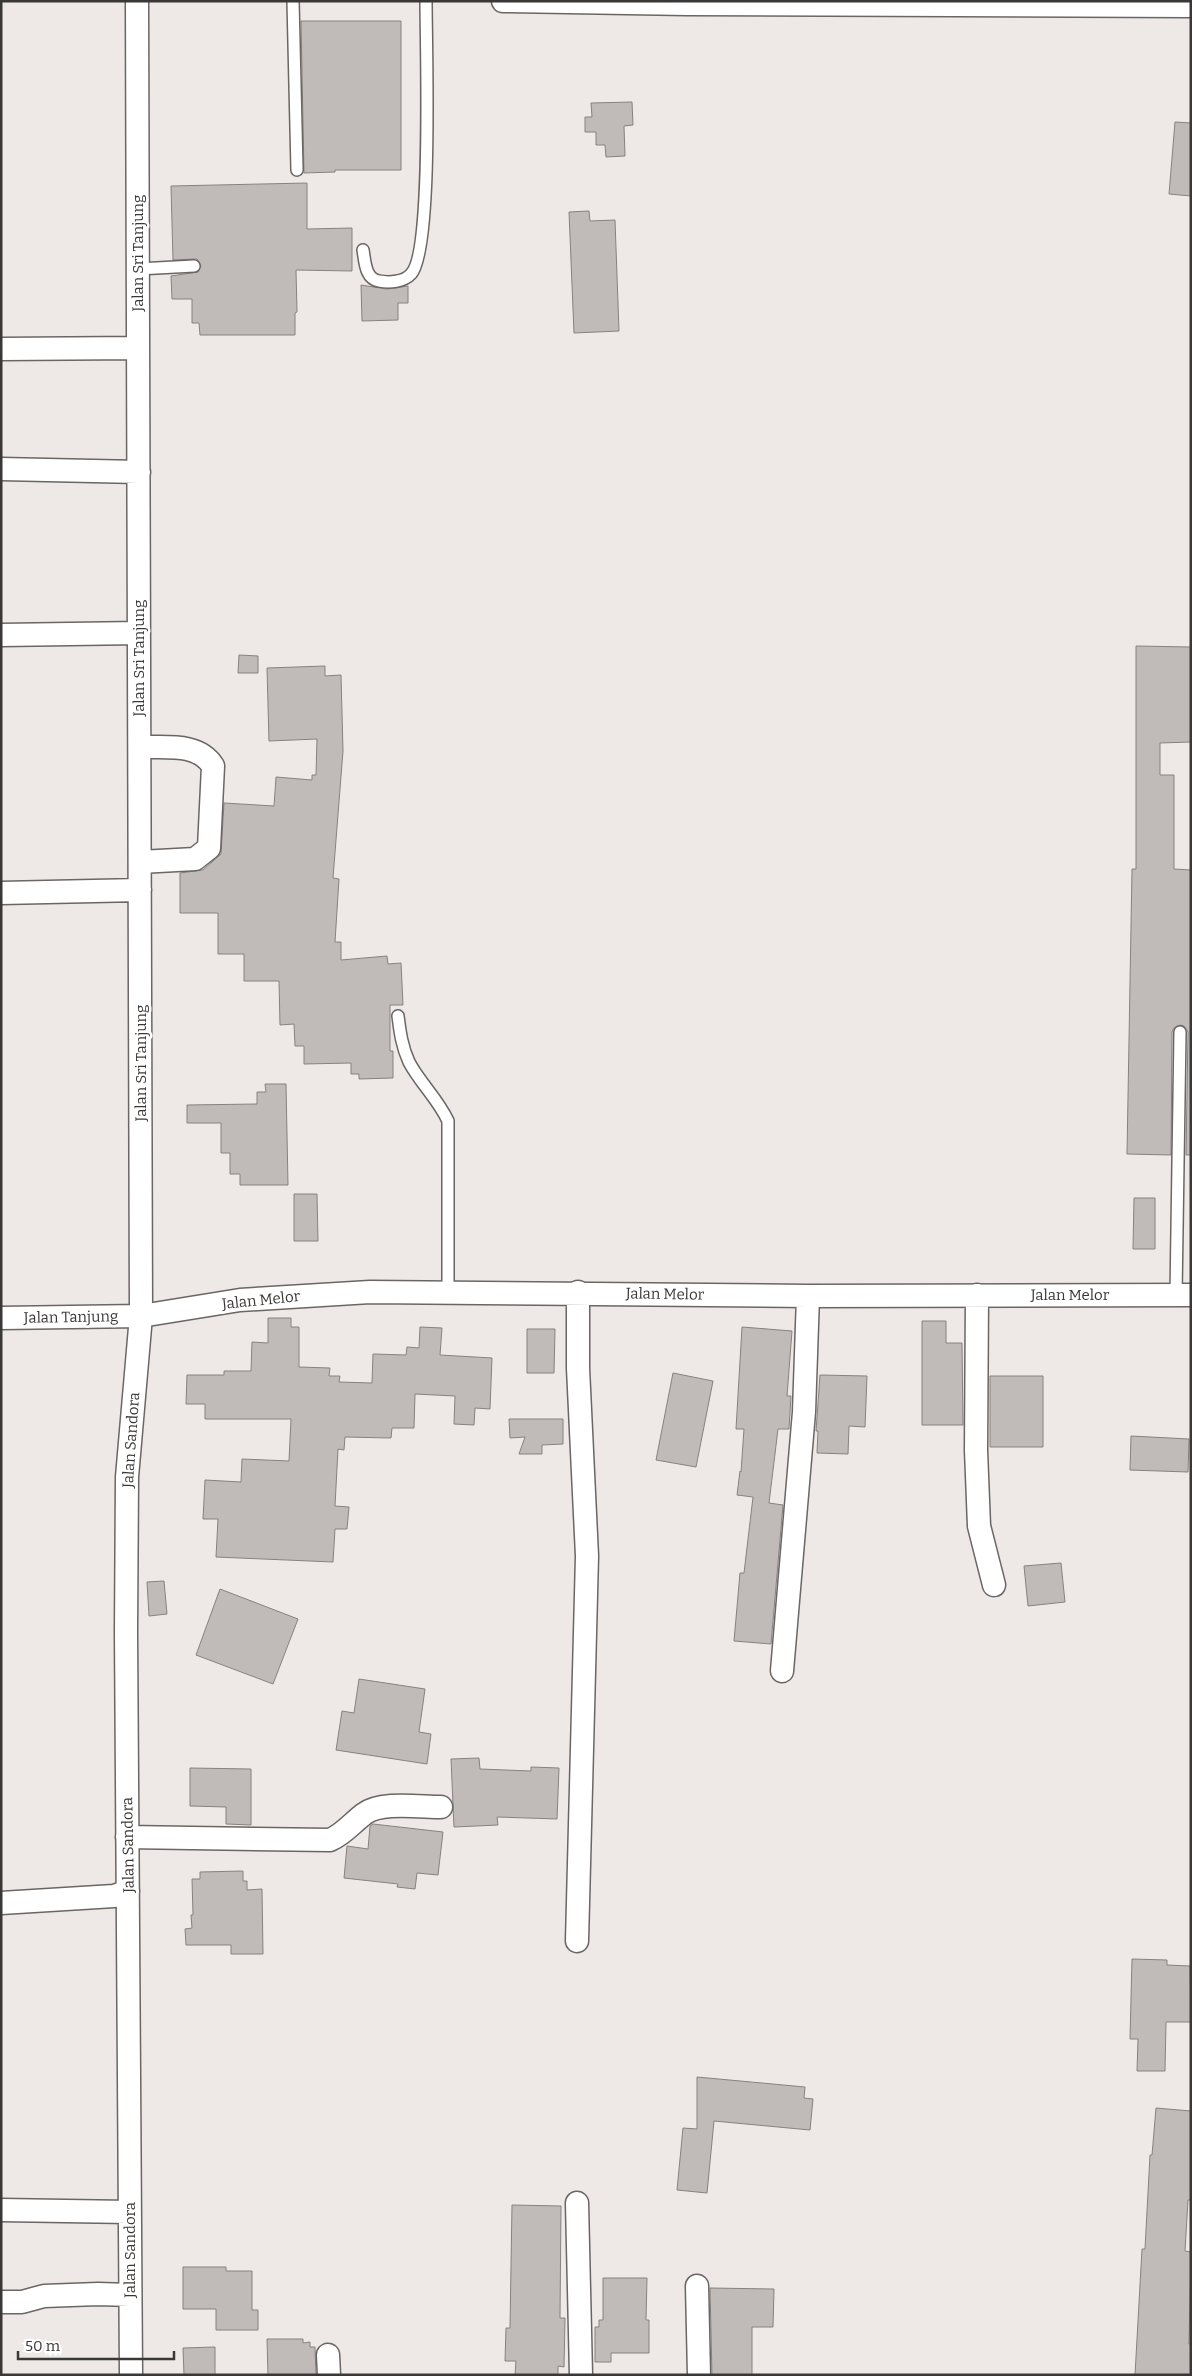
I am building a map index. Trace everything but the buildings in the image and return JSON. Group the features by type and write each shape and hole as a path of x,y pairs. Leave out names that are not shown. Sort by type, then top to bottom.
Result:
{"street":[{"name":"Jalan Sri Tanjung","path":"137,1 140,862 122,891 141,1316"},
{"path":"503,1 687,4 958,3 1191,6"},
{"path":"1,349 138,348"},
{"path":"1,469 139,472"},
{"path":"1,634 139,634"},
{"path":"140,747 191,749 208,757 213,766 209,848 195,859 140,862"},
{"path":"1,893 122,891"},
{"name":"Jalan Melor","path":"141,1316 240,1300 300,1295 448,1292 808,1296 1183,1295"},
{"path":"577,1941 587,1556 578,1368 578,1292"},
{"path":"782,1670 803,1422 808,1296"},
{"path":"977,1296 976,1450 979,1526 994,1585"},
{"name":"Jalan Tanjung","path":"1,1318 141,1316"},
{"name":"Jalan Sandora","path":"131,2375 130,2295 123,2212 121,1894 127,1837 127,1477 141,1316"},
{"path":"127,1837 330,1840 352,1826 365,1813 379,1807 441,1807"},
{"path":"1,1903 121,1894"},
{"path":"577,2203 581,2375"},
{"path":"1,2210 123,2212"},
{"path":"697,2286 699,2375"},
{"path":"1,2302 22,2302 44,2296 130,2295"}],"lane":[{"path":"293,1 297,170"},
{"path":"363,250 367,272 375,281 383,282 401,281 412,274 421,251 426,192 426,1"},
{"path":"138,269 194,266"},
{"path":"398,1016 401,1039 410,1063 441,1105 448,1121 448,1292"},
{"path":"1180,1032 1183,1295"}]}
